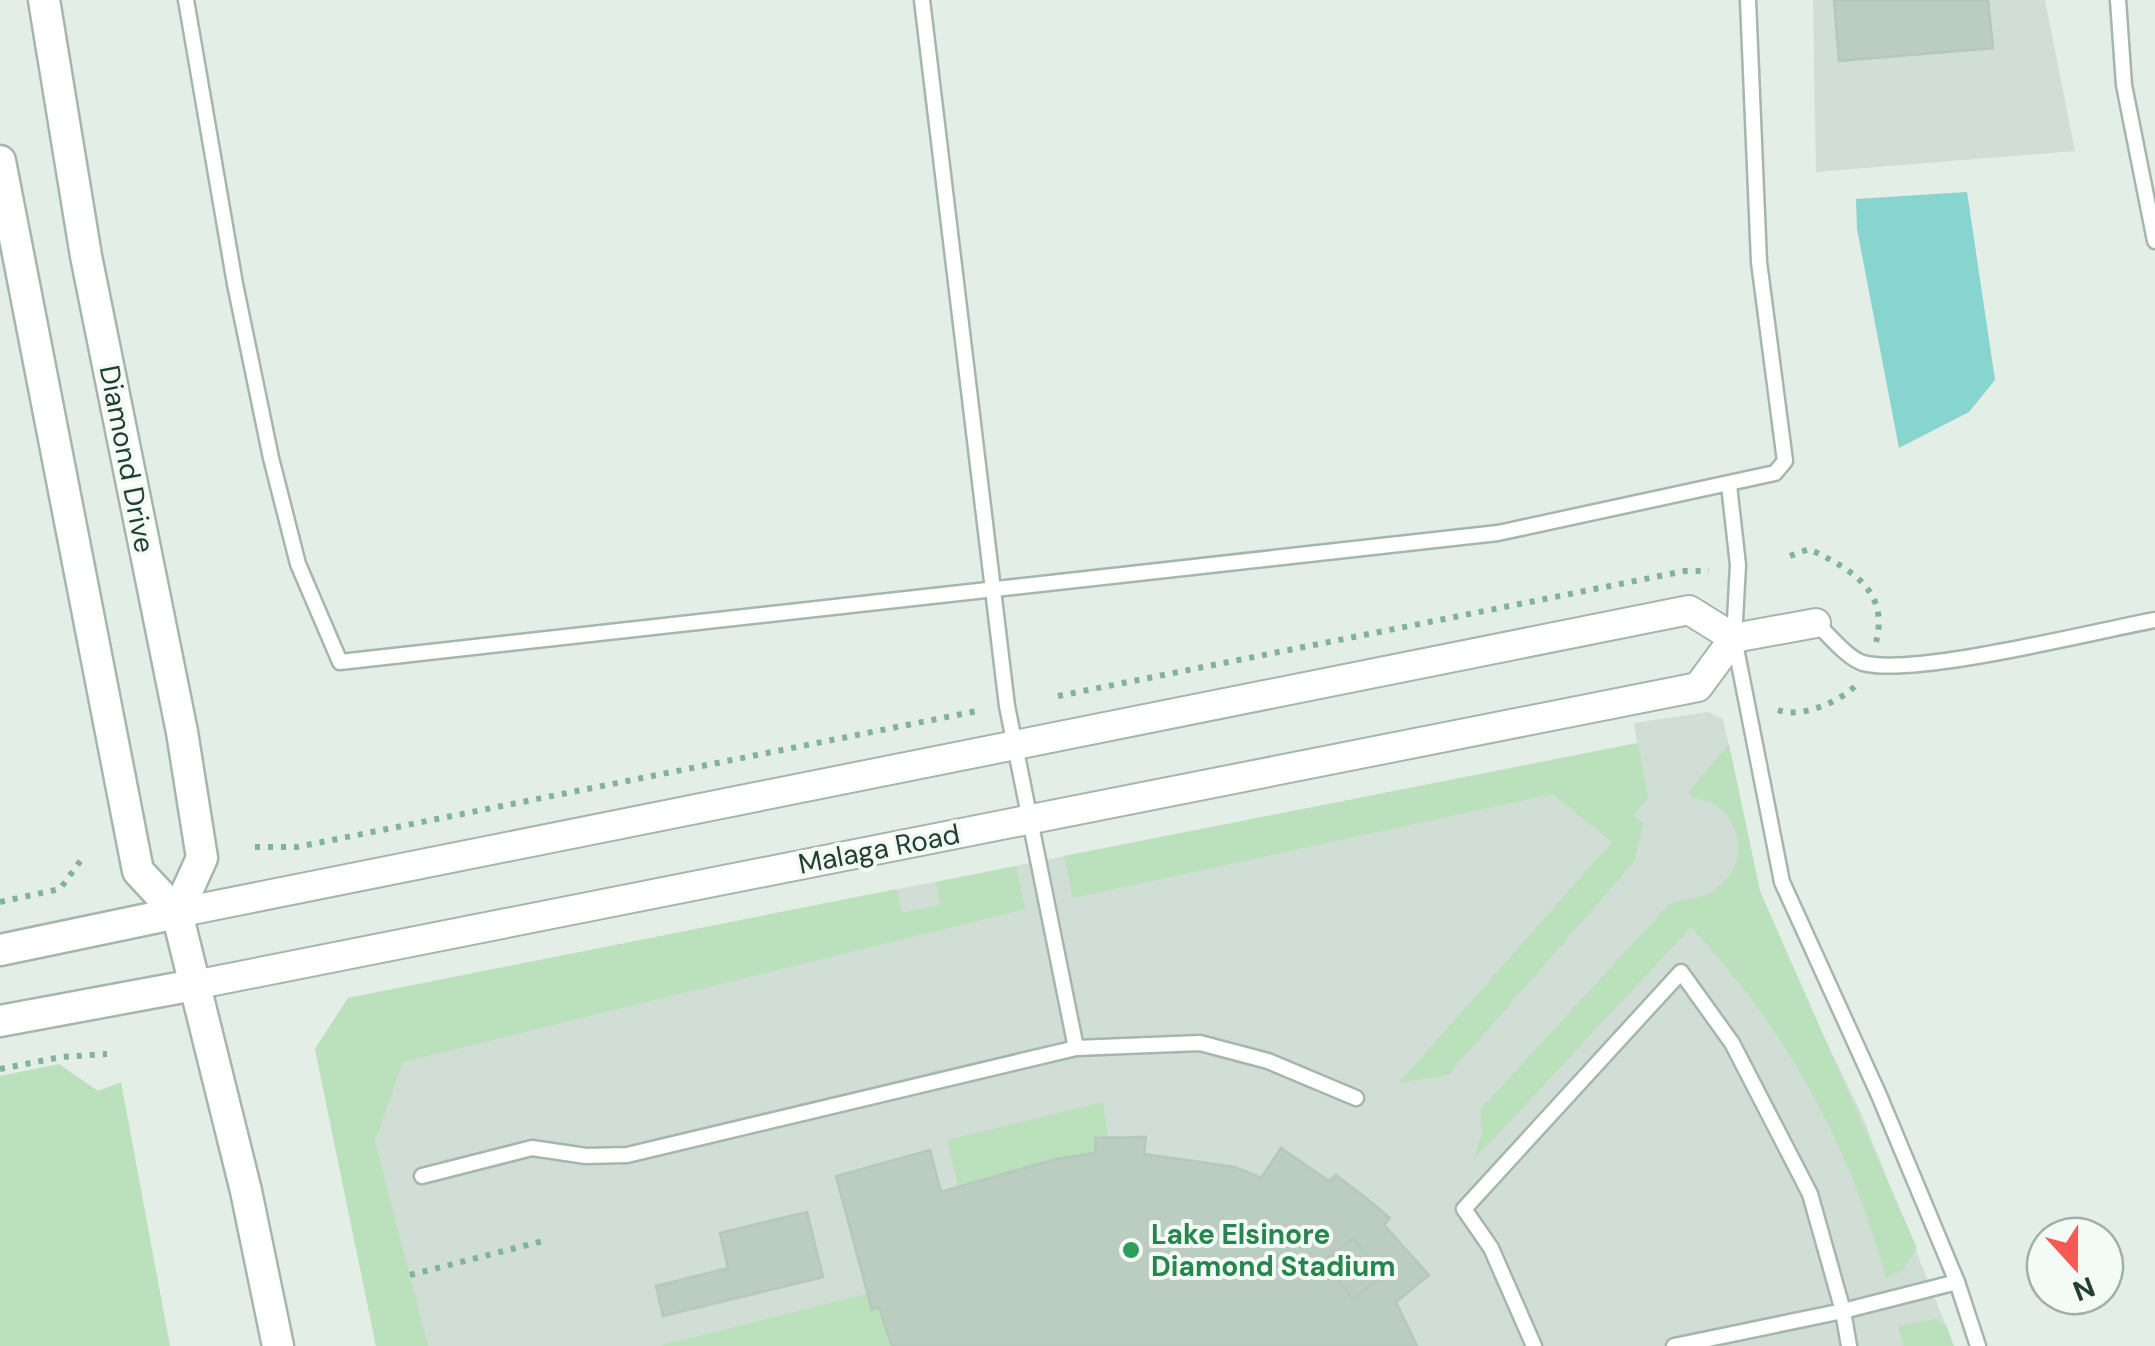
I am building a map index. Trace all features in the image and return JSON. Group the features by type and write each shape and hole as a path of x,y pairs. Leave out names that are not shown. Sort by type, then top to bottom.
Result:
{"street":[{"name":"Diamond Drive","path":"44,0 86,256 182,732 202,858 177,914"},
{"path":"0,161 138,871 177,914 246,1190 278,1346"},
{"path":"0,950 1689,610 1734,638 1816,623"},
{"name":"Malaga Road","path":"0,1021 1698,687 1734,638"}],"lane":[{"path":"186,0 235,284 271,458 298,564 340,662 1498,532 1775,473 1785,460 1759,262 1748,0"},
{"path":"922,0 993,589 1029,816 1076,1048"},
{"path":"2118,0 2124,85 2155,241"},
{"path":"1729,485 1738,565 1734,638 1782,882 1956,1282 1978,1346"},
{"path":"1816,623 1860,662 1884,665 1954,658 2155,620"},
{"path":"1534,1346 1491,1248 1464,1209 1681,972 1732,1043 1810,1194 1849,1346"},
{"path":"422,1176 532,1148 586,1156 627,1155 1076,1048 1200,1043 1268,1061 1356,1098"},
{"path":"1674,1346 1843,1311 1956,1282"}],"path":[{"path":"1058,696 1665,575 1709,570"},
{"path":"255,847 297,847 977,712"},
{"path":"0,902 60,889 80,860"},
{"path":"0,1068 61,1056 107,1054"},
{"path":"410,1275 543,1242"}],"shaded area":[{"path":"1813,0 2045,0 2075,151 1816,172"},
{"path":"1708,712 1723,719 1760,891 1784,954 1861,1113 1954,1346 376,1346 315,1049 348,998 1637,743 1634,723"}],"green space":[{"path":"1638,743 1648,798 1633,815 1643,824 1634,862 1448,1075 1399,1083 1612,842 1553,794 1073,898 1064,856"},
{"path":"1729,744 1760,891 1917,1248 1903,1270 1886,1278 1854,1182 1810,1090 1756,1005 1691,927 1473,1161 1482,1134 1480,1110 1669,904 1709,893 1731,873 1738,845 1729,818 1706,801 1691,798 1689,791"},
{"path":"1016,866 1025,909 403,1062 375,1141 428,1346 376,1346 315,1049 348,998 897,889 902,913 940,905 936,882"},
{"path":"59,1064 98,1091 121,1082 170,1346 0,1346 0,1076"},
{"path":"1103,1102 1108,1138 1096,1138 1095,1153 1056,1159 958,1187 947,1140"},
{"path":"868,1293 872,1310 879,1307 892,1346 660,1346"},
{"path":"1935,1319 1946,1325 1954,1346 1904,1346 1898,1326"}],"water":[{"path":"1967,192 1995,380 1969,412 1899,448 1857,229 1856,199"}],"building":[{"path":"1834,0 1988,0 1993,48 1839,61"},
{"name":"Lake Elsinore Diamond Stadium","path":"1146,1137 1144,1154 1235,1167 1261,1178 1281,1148 1329,1181 1336,1175 1366,1198 1390,1218 1384,1225 1429,1275 1396,1302 1417,1346 892,1346 879,1307 872,1310 836,1176 930,1150 941,1192 1056,1159 1095,1153 1096,1138"},
{"path":"807,1212 823,1277 663,1316 656,1286 728,1268 720,1233"},
{"path":"1353,1238 1383,1275 1353,1299 1324,1261"}],"place":[{"name":"Lake Elsinore Diamond Stadium","path":"1131,1250"}]}
